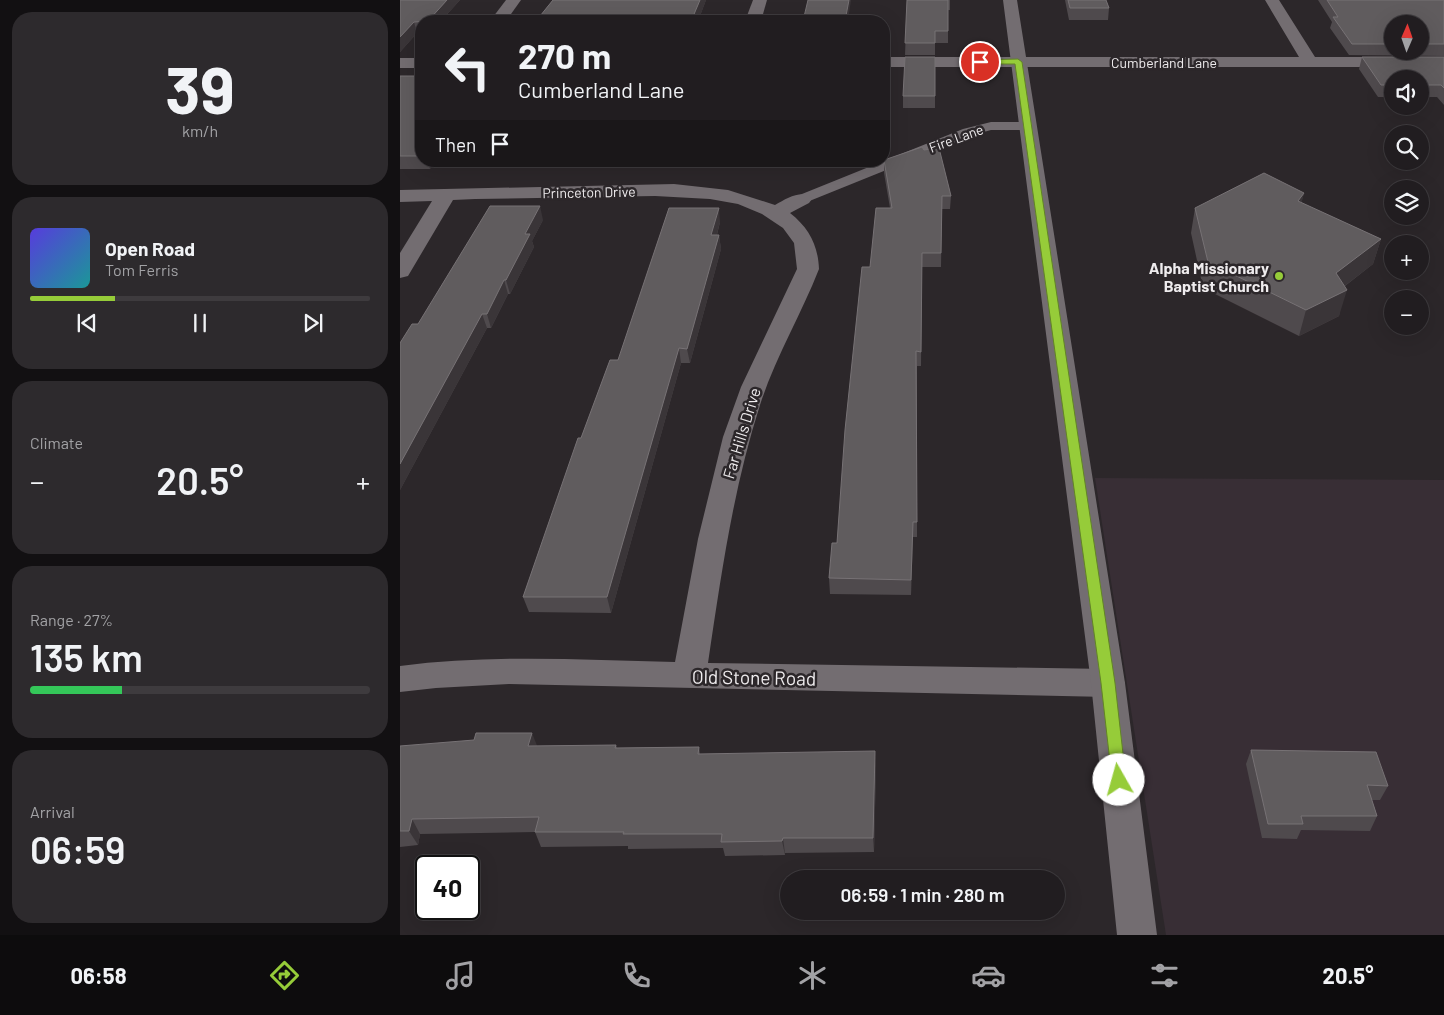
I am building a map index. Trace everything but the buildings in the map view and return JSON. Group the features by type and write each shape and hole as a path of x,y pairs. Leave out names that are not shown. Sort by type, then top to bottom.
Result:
{"street":[{"path":"503,15 514,0"},
{"path":"756,15 760,0"},
{"path":"1010,0 1108,683 1137,935"},
{"path":"1272,0 1310,62"},
{"name":"Cumberland Lane","path":"890,62 1444,62"},
{"path":"400,63 415,63"},
{"name":"Princeton Drive","path":"400,196 670,191 711,194 744,200 775,213"},
{"path":"400,271 446,194"},
{"path":"775,213 802,199"},
{"name":"Far Hills Drive","path":"689,676 716,522 732,450 748,402 808,269 810,256 805,240 796,227 775,213"},
{"name":"Old Stone Road","path":"400,679 420,676 536,670 689,676 1108,683"}],"lane":[{"name":"Fire Lane","path":"890,163 968,132 991,126 1029,126"},
{"name":"Fire Lane","path":"802,199 881,167"}],"shaded area":[{"path":"1095,478 1444,480 1444,935 1166,935"}],"place":[{"name":"Alpha Missionary Baptist Church","path":"1279,276"}],"route":[{"path":"980,62 1018,62 1032,146 1108,683 1119,780"}]}
